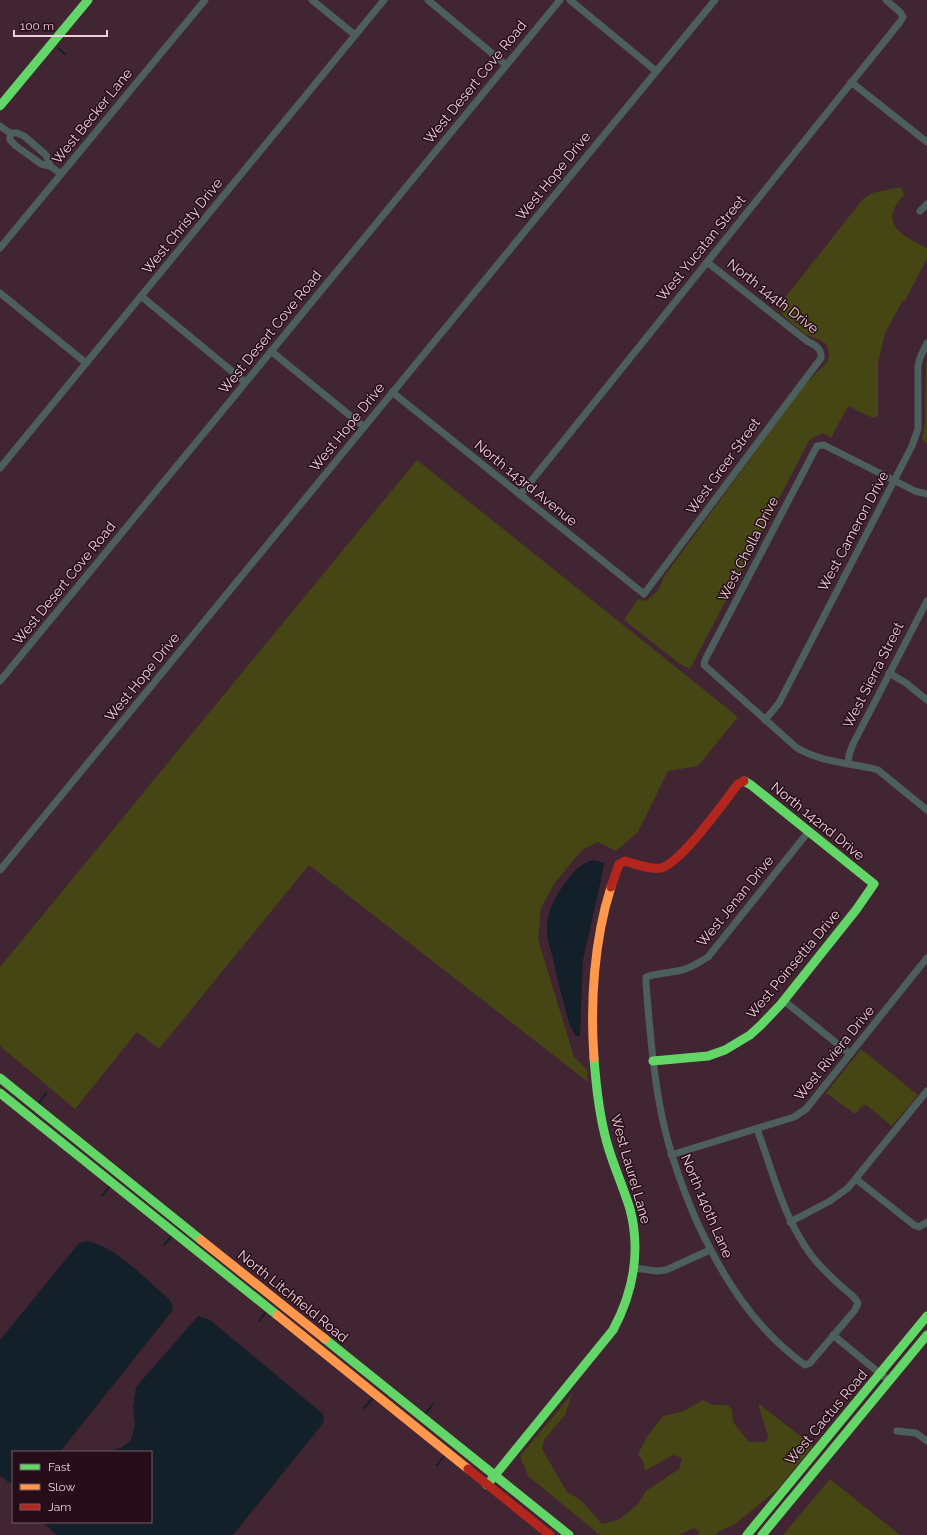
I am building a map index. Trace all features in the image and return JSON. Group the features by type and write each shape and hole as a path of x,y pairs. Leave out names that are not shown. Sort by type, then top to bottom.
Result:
{"main road":[{"path":"0,106 88,0"},
{"name":"North 142nd Drive","path":"619,864 625,861 646,867 660,868 673,862 684,852 738,784 744,781 874,884"},
{"name":"West Laurel Lane","path":"487,1485 613,1330 625,1306 632,1281 635,1236 633,1223 607,1146 597,1087 593,1042 593,998 598,948 614,875 619,864"},
{"name":"West Poinsettia Drive","path":"653,1061 699,1057 718,1053 746,1039 755,1032 783,1000 872,890 874,884"},
{"name":"North Litchfield Road","path":"0,1078 569,1535"},
{"path":"0,1084 14,1096 25,1098"},
{"name":"North Litchfield Road","path":"0,1093 550,1535"},
{"path":"89,1164 96,1156"},
{"name":"West Cactus Road","path":"747,1535 927,1316"},
{"name":"West Cactus Road","path":"762,1535 927,1335"}],"street":[{"name":"West Becker Lane","path":"0,248 204,0"},
{"path":"312,0 355,35"},
{"name":"West Christy Drive","path":"0,468 384,0"},
{"path":"428,0 506,64"},
{"name":"West Desert Cove Road","path":"0,681 560,0"},
{"path":"570,0 656,71"},
{"name":"West Hope Drive","path":"0,870 715,0"},
{"name":"West Yucatan Street","path":"520,495 903,17 900,12 886,0"},
{"path":"851,82 927,142"},
{"path":"0,126 10,133 17,133 24,136 46,156 50,166"},
{"path":"10,133 10,140 16,146 41,164 50,166 61,174"},
{"path":"920,211 927,204"},
{"name":"North 144th Drive","path":"707,262 807,342 818,348 821,353"},
{"path":"0,294 86,363"},
{"path":"141,296 245,382"},
{"name":"West Cameron Drive","path":"766,720 779,703 912,446 918,429 917,376 920,358 925,351 927,343"},
{"path":"271,351 364,427"},
{"name":"West Greer Street","path":"644,594 819,361 821,353"},
{"name":"North 143rd Avenue","path":"392,392 644,594"},
{"name":"West Cholla Drive","path":"766,720 704,665 705,660 817,446 824,445 894,480"},
{"path":"894,480 914,491 927,494"},
{"name":"West Sierra Street","path":"848,764 849,755 854,744 927,601"},
{"path":"889,674 906,683 927,700"},
{"path":"766,720 790,742 805,752 819,758 878,770 927,810"},
{"name":"West Jenan Drive","path":"646,977 686,968 708,957 809,831"},
{"name":"West Riviera Drive","path":"671,1155 794,1117 806,1110 927,958"},
{"name":"North 140th Lane","path":"646,977 653,1061 659,1101 671,1155 686,1197 710,1250 728,1283 754,1317 772,1338 805,1366 810,1363 833,1335"},
{"path":"783,1000 850,1054"},
{"path":"790,1222 841,1194 856,1179 927,1091"},
{"path":"758,1129 779,1194 790,1222 816,1261 855,1297 858,1302 855,1310 833,1335 889,1381"},
{"path":"856,1179 914,1225 919,1227 927,1222"},
{"path":"634,1268 657,1271 666,1270 710,1250"},
{"path":"897,1431 916,1432 927,1441"}],"shaded area":[{"path":"901,187 904,195 896,205 893,214 893,221 896,228 902,233 927,248 927,258 905,301 903,300 885,333 878,362 878,416 873,418 848,406 831,438 823,433 810,439 690,669 680,664 624,620 638,599 646,601 657,591 663,578 802,388 828,361 829,353 826,344 805,334 782,315 780,304 863,199 872,193"},
{"path":"926,362 927,443 922,440 925,423"},
{"path":"417,460 738,717 698,766 668,771 638,832 616,851 598,842 582,850 554,884 541,908 538,939 574,1057 587,1070 588,1082 309,865 159,1049 137,1032 75,1109 0,1046 0,967"},
{"path":"861,1049 918,1095 892,1126 866,1105 862,1106 855,1114 826,1093"},
{"path":"572,1394 565,1415 544,1440 542,1449 567,1492 581,1500 602,1524 620,1519 638,1504 646,1491 679,1469 682,1458 673,1455 645,1471 644,1463 638,1454 647,1437 663,1416 684,1411 703,1400 712,1405 727,1405 732,1409 733,1422 749,1442 766,1442 768,1437 758,1403 813,1446 778,1489 735,1524 715,1535 698,1535 699,1531 694,1528 679,1535 600,1535 528,1476 520,1456"},
{"path":"830,1479 900,1535 783,1535"}],"water":[{"path":"594,860 604,863 583,960 580,1034 578,1037 570,1025 548,942 547,925 552,905 562,887 578,868 585,863"},
{"path":"87,1241 98,1244 120,1257 168,1298 172,1304 173,1310 61,1451 12,1451 12,1484 0,1476 0,1340 79,1243"},
{"path":"198,1316 210,1320 323,1414 324,1420 321,1426 233,1535 57,1535 43,1523 152,1523 152,1451 111,1451 122,1447 131,1440 135,1424 133,1407 136,1387"}],"waterway":[{"path":"59,49 65,54"},
{"path":"39,1103 46,1093"},
{"path":"102,1196 109,1187"},
{"path":"164,1245 171,1237"},
{"path":"259,1321 265,1313"},
{"path":"364,1408 372,1399"},
{"path":"425,1414 433,1404"},
{"path":"437,1465 444,1456"}],"traffic: fast":[{"path":"0,106 88,0"},
{"path":"653,1061 708,1056 725,1050 750,1035 781,1004 856,910 874,884 751,785 744,781"},
{"path":"487,1485 613,1330 626,1301 630,1287 635,1256 633,1225 630,1209 604,1132 598,1100 594,1058"},
{"path":"0,1078 201,1240"},
{"path":"0,1093 277,1315"},
{"path":"747,1535 927,1316"},
{"path":"762,1535 927,1335"},
{"path":"325,1339 569,1535"}],"traffic: slow":[{"path":"594,1058 593,994 597,950 605,907 611,887"},
{"path":"201,1240 325,1339"},
{"path":"277,1315 468,1469"}],"traffic: jam":[{"path":"611,887 619,864 625,861 652,868 661,868 669,864 680,855 702,831 738,784 744,781"},
{"path":"468,1469 550,1535"}]}
